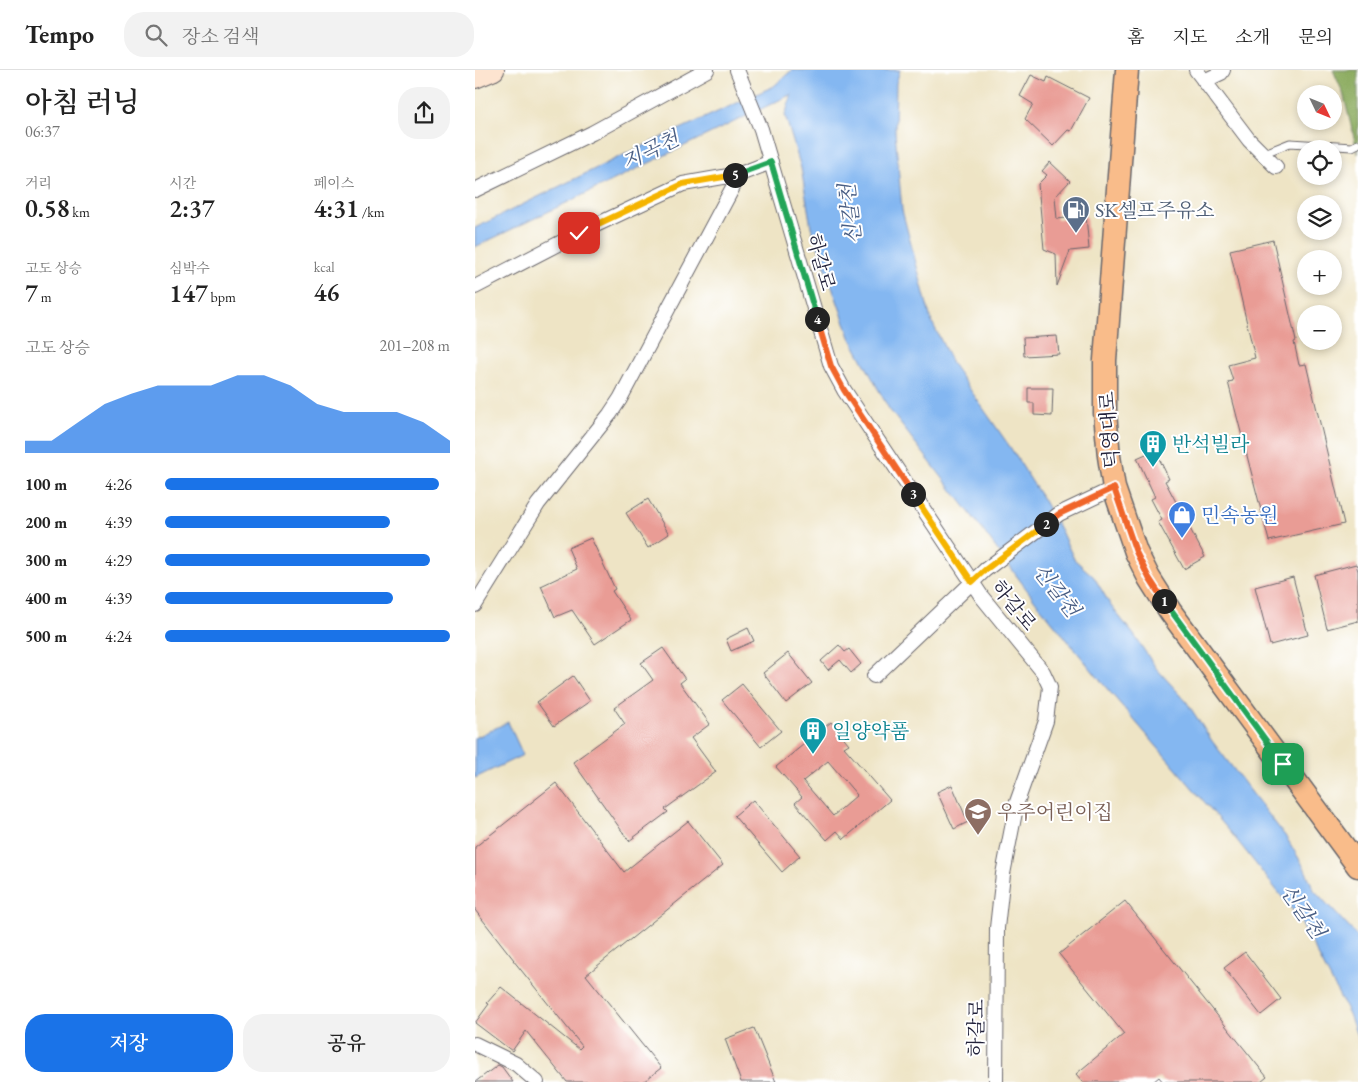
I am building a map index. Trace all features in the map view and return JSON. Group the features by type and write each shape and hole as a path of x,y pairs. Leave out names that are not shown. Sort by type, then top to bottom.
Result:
{"main road":[{"path":"475,78 494,70"},
{"name":"덕영대로","path":"1127,70 1105,360 1105,413 1114,488 1136,552 1164,602 1358,866"}],"street":[{"path":"475,190 592,133 707,70"},
{"name":"하갈로","path":"737,70 761,129 831,366 844,390 967,587 982,597 1043,672 1050,687 1046,722 1017,802 1003,874 997,928 996,1082"},
{"path":"1223,70 1221,73 1200,76 1235,122 1262,154 1276,167"},
{"path":"475,287 579,233 683,184 740,174 771,162"},
{"path":"475,605 538,504 620,399 740,174"},
{"path":"874,676 985,570 1059,514 1114,488"},
{"path":"475,1044 516,1064 537,1082"}],"lane":[{"path":"1262,154 1290,143 1352,147 1358,144"}],"green space":[{"path":"1333,70 1358,70 1358,154 1343,93 1343,85 1340,85"}],"water":[{"path":"792,70 900,70 896,83 895,131 902,210 931,320 953,365 1010,447 1043,499 1074,559 1094,577 1111,606 1134,635 1156,668 1186,701 1212,741 1286,837 1304,867 1314,890 1358,937 1358,1039 1349,1014 1298,917 1232,834 1104,685 1036,602 889,409 850,337 811,227 801,168 785,115 792,94 475,247 475,228 617,158 774,86"},
{"path":"508,722 523,755 475,778 475,738"}],"building":[{"path":"1031,75 1046,82 1048,77 1089,98 1071,131 1068,130 1053,146 1025,119 1033,104 1020,96"},
{"path":"1050,162 1070,181 1055,197 1057,219 1086,216 1089,249 1070,251 1057,286 1056,254 1044,249 1038,184 1047,175 1042,171"},
{"path":"1273,240 1296,341 1294,342 1299,365 1306,364 1344,524 1269,541 1228,382 1233,381 1228,365 1255,358 1230,250"},
{"path":"1057,336 1059,354 1024,356 1023,338"},
{"path":"1028,388 1053,388 1052,416 1034,415 1034,403 1028,403"},
{"path":"1155,450 1169,479 1165,481 1205,557 1184,569 1158,522 1162,520 1151,499 1155,497 1137,458"},
{"path":"648,499 669,534 648,548 626,513"},
{"path":"591,538 615,589 612,591 631,620 595,644 572,610 555,617 541,586 577,569 568,548"},
{"path":"1356,564 1358,571 1358,621 1327,629 1314,575"},
{"path":"1293,577 1308,635 1270,645 1255,587"},
{"path":"748,628 754,641 731,651 726,639"},
{"path":"839,645 845,652 849,649 861,664 851,673 840,660 828,670 821,661"},
{"path":"663,648 685,679 680,683 710,724 691,738 716,772 665,809 668,812 629,841 573,762 625,724 614,708 653,680 641,663"},
{"path":"788,653 812,683 786,703 763,673"},
{"path":"573,676 590,701 554,726 537,702"},
{"path":"742,684 781,731 761,747 722,700"},
{"path":"831,722 849,744 844,747 890,800 844,839 837,831 827,840 795,803 802,797 776,767","holes":["828,761 857,795 833,816 803,781"]},
{"path":"556,783 624,872 688,821 723,865 586,975 661,1068 643,1082 567,1082 526,1031 512,1051 475,1023 489,1004 487,1003 501,987 579,1049 582,1046 475,910 475,847"},
{"path":"952,785 968,822 954,829 937,792"},
{"path":"753,800 800,856 782,872 734,816"},
{"path":"1125,901 1267,1077 1261,1082 1163,1082 1159,1077 1153,1082 1083,1082 1076,1074 1124,1034 1059,954"},
{"path":"1245,952 1281,999 1261,1015 1224,968"},
{"path":"754,1028 776,1082 741,1082 725,1039"},
{"path":"498,1065 502,1067 513,1082 475,1082"}],"place":[{"name":"SK셀프주유소","path":"1076,234"},
{"name":"반석빌라","path":"1153,468"},
{"name":"민속농원","path":"1182,539"},
{"name":"일양약품","path":"813,755"},
{"name":"우주어린이집","path":"978,836"}],"route":[{"path":"579,233 683,184 740,174 771,162 831,366 844,390 972,582 1059,514 1114,488 1136,552 1149,578 1170,611 1283,764"}],"water label":[{"name":"지곡천","path":"650,150"},
{"name":"신갈천","path":"850,214"},
{"name":"신갈천","path":"1057,590"},
{"name":"신갈천","path":"1303,911"}]}
